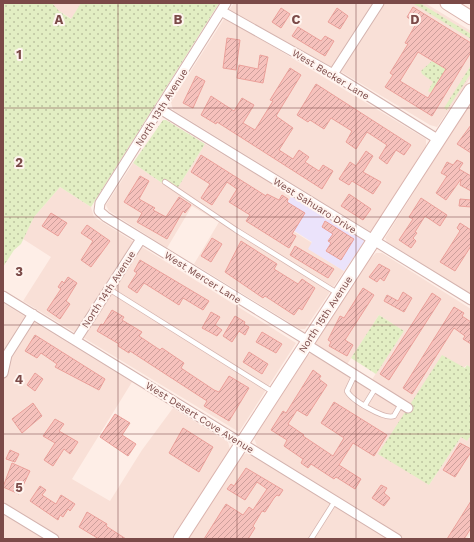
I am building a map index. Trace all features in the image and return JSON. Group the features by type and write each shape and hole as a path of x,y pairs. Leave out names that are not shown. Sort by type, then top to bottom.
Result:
{"street":[{"path":"333,74 379,3"},
{"path":"447,3 471,18"},
{"name":"West Becker Lane","path":"224,7 438,140"},
{"name":"North 13th Avenue","path":"99,211 100,203 224,7"},
{"name":"North 15th Avenue","path":"180,539 471,90"},
{"name":"West Sahuaro Drive","path":"160,109 471,300"},
{"name":"West Mercer Lane","path":"99,211 106,217 307,342 405,406"},
{"name":"North 14th Avenue","path":"76,340 141,239"},
{"name":"West Desert Cove Avenue","path":"3,296 397,539"},
{"path":"3,373 7,355 33,314"},
{"path":"3,508 54,539"}],"lane":[{"path":"165,182 236,230 339,294"},
{"path":"108,289 275,393"},
{"path":"355,374 348,391 353,398 378,414 391,418 405,406"},
{"path":"365,405 376,387"},
{"path":"311,539 335,501"}],"shaded area":[{"path":"52,3 81,3 72,19 59,11"},
{"path":"234,3 374,3 333,68 229,10"},
{"path":"383,3 425,3 471,31 471,77 437,127 430,125 340,71"},
{"path":"226,18 426,139 426,146 371,232 173,110 171,102"},
{"path":"471,102 471,295 387,242 385,238"},
{"path":"205,144 292,195 277,221 312,243 309,249 344,271 305,329 300,329 194,264 219,222 192,206 167,248 109,211 106,205 133,163 175,192"},
{"path":"60,187 91,207 94,217 296,343 239,432 23,301 51,257 23,239 34,217"},
{"path":"292,195 365,241 344,271 308,249 312,242 277,220"},
{"path":"376,253 382,253 471,309 471,368 467,365 410,405 371,381 404,331 379,315 346,366 313,345 369,260"},
{"path":"3,303 132,382 72,479 110,501 142,450 173,408 228,442 230,450 171,539 3,539"},
{"path":"312,353 406,410 429,485 461,437 467,441 471,435 471,533 467,539 405,539 257,446 254,438 308,355"},
{"path":"247,453 252,454 389,539 188,539 243,455"}],"green space":[{"path":"3,3 52,3 59,11 71,19 81,3 219,3 91,207 60,187 34,217 21,244 14,250 3,267"},
{"path":"406,3 420,3 471,34 471,39 414,4"},
{"path":"432,61 446,69 431,93 428,91 433,82 422,74 421,71"},
{"path":"471,65 471,73 447,110 444,108"},
{"path":"163,120 166,120 205,144 175,192 133,163"},
{"path":"379,315 404,331 376,374 351,358"},
{"path":"442,355 465,368 467,365 471,368 471,435 467,441 461,437 429,485 378,454"}],"building":[{"path":"413,7 471,43 471,52 432,116 385,87 393,75 390,73 408,44 405,43 416,24 407,17","holes":["418,52 446,69 428,98 400,81"]},
{"path":"281,8 290,14 281,28 272,22"},
{"path":"337,8 348,16 340,29 328,22"},
{"path":"298,27 321,41 325,36 334,41 325,56 292,36"},
{"path":"227,38 240,40 236,70 223,68"},
{"path":"260,55 268,57 263,83 237,78 239,65 258,69"},
{"path":"290,68 301,75 276,116 293,128 279,150 293,159 299,150 309,157 305,162 319,171 323,165 333,171 322,189 217,122 216,124 201,115 211,96 234,111 242,98 254,105 243,123 255,130 273,101 270,100"},
{"path":"196,76 205,81 193,108 183,103"},
{"path":"316,84 411,145 404,155 396,150 387,164 379,158 387,145 367,132 356,149 346,142 352,131 331,118 324,129 310,120 308,122 297,115"},
{"path":"471,125 471,153 457,144"},
{"path":"366,151 373,156 363,172 381,182 373,194 352,181 349,185 339,179 350,162 356,166"},
{"path":"201,155 266,196 267,194 279,200 282,195 288,199 287,202 305,213 292,234 296,236 289,248 246,221 250,215 229,202 237,189 227,182 212,205 201,198 210,184 191,172"},
{"path":"457,160 463,163 459,169 471,176 471,191 460,185 461,179 446,200 436,193 447,176 441,173 447,162 453,165"},
{"path":"140,176 149,181 139,199 155,208 153,210 166,217 179,197 191,205 185,213 183,211 167,239 137,222 142,213 124,202"},
{"path":"349,194 371,209 363,220 341,206"},
{"path":"421,198 447,215 440,226 425,216 415,232 417,233 413,238 416,241 411,248 399,240 413,219 409,217"},
{"path":"460,199 471,200 471,207 459,206"},
{"path":"51,213 67,223 58,236 42,226"},
{"path":"325,221 354,239 341,260 326,251 331,243 328,241 333,234 322,227"},
{"path":"460,223 471,230 471,246 455,271 440,262 460,231 457,228"},
{"path":"87,225 110,241 91,267 81,260 93,241 81,233"},
{"path":"212,238 222,244 211,262 201,256"},
{"path":"241,241 277,264 274,269 298,284 302,279 315,288 302,310 299,308 294,315 265,296 263,298 225,272"},
{"path":"295,246 334,269 328,278 290,255"},
{"path":"140,260 209,301 203,310 183,298 179,305 144,283 137,293 128,287 137,273 134,271"},
{"path":"379,264 390,270 384,281 380,278 377,282 369,277"},
{"path":"68,277 77,283 66,301 70,304 60,319 47,310 61,289 58,287 62,281 64,283"},
{"path":"363,288 374,295 345,340 353,345 347,356 329,346 331,342 328,340 340,316 344,318"},
{"path":"403,292 412,298 404,312 384,301 387,295 398,301"},
{"path":"432,293 441,299 389,380 380,374"},
{"path":"454,307 464,313 462,316 471,322 471,344 463,339 465,336 454,328 412,394 403,388"},
{"path":"112,310 124,317 122,320 142,332 139,336 160,350 162,348 184,363 181,368 214,390 219,392 229,376 249,388 229,421 204,406 207,401 130,351 129,353 118,346 119,344 97,331 101,324 103,325"},
{"path":"211,312 220,317 215,325 222,330 217,336 202,328"},
{"path":"235,316 245,322 244,324 249,327 245,335 239,331 232,342 223,336"},
{"path":"262,332 282,344 276,353 256,342"},
{"path":"35,335 105,379 99,390 55,367 57,364 41,353 37,358 25,351"},
{"path":"249,352 268,364 262,374 243,362"},
{"path":"313,370 321,376 319,379 327,385 307,416 297,410 288,424 333,456 344,438 321,423 334,402 387,435 374,456 353,443 339,465 361,479 355,489 336,477 334,479 311,464 308,468 301,463 303,459 284,446 287,440 271,430 283,411 286,413"},
{"path":"35,373 43,379 35,391 27,385"},
{"path":"33,403 42,416 22,433 12,419"},
{"path":"115,414 130,423 122,435 136,444 128,456 100,437"},
{"path":"55,419 64,424 59,431 78,442 70,454 64,449 53,466 44,460 55,443 43,436"},
{"path":"183,428 213,447 199,472 169,453"},
{"path":"460,443 471,449 471,452 455,477 443,470"},
{"path":"10,450 19,454 15,462 6,459"},
{"path":"12,463 30,471 19,494 3,487"},
{"path":"246,468 283,490 279,496 277,495 274,498 265,512 262,511 253,526 255,528 248,539 204,539 226,504 243,515 249,507 253,510 267,489 257,482 245,500 227,489 231,484 234,486"},
{"path":"381,485 387,488 384,493 390,498 384,506 372,498"},
{"path":"40,486 46,490 42,495 56,504 61,495 75,504 70,511 68,509 63,517 60,515 58,520 30,501"},
{"path":"471,501 471,528 464,539 447,539"},
{"path":"87,512 107,524 106,526 126,539 99,539 79,527"}]}
